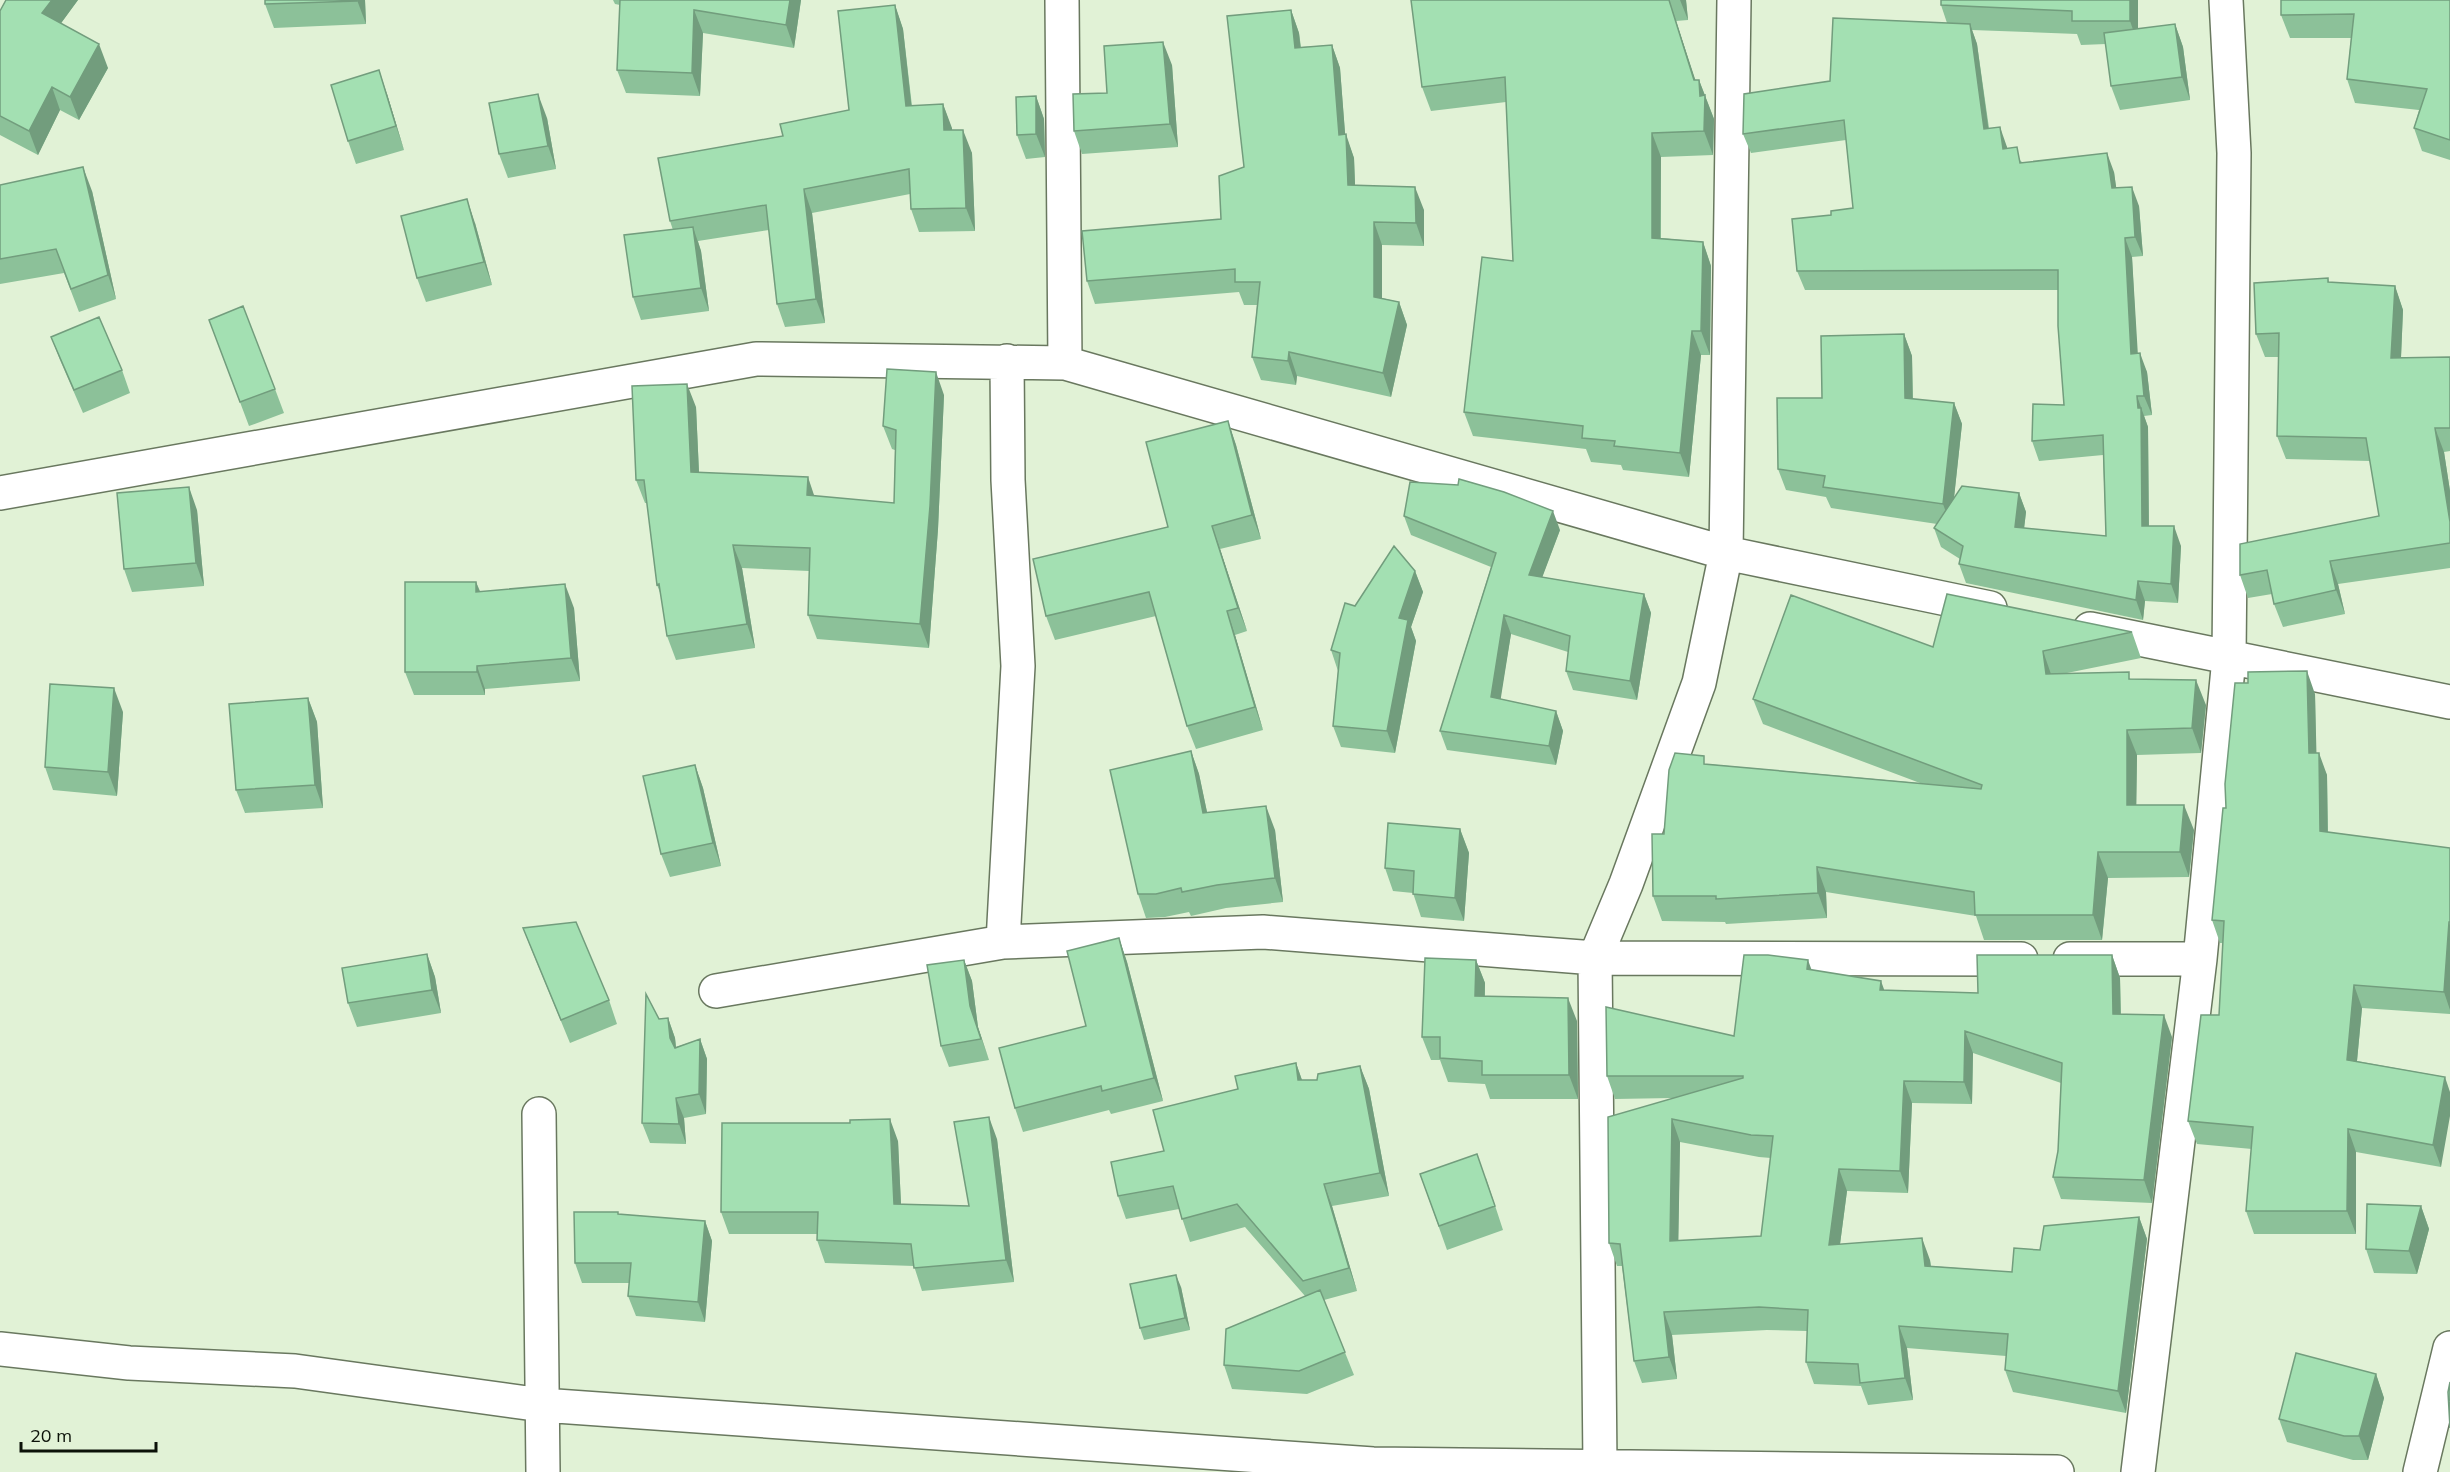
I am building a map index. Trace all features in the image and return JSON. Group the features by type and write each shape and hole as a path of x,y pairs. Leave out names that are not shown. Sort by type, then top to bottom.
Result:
{"street":[{"path":"1062,0 1065,363"},
{"path":"1600,1466 1595,958 1626,884 1699,683 1726,553 1734,0"},
{"path":"2138,1472 2200,959 2229,658 2234,153 2226,0"},
{"path":"0,493 756,359 1065,363 1726,553 2018,614"},
{"path":"1003,942 1017,666 1008,480 1007,362"},
{"path":"2065,624 2450,702"},
{"path":"716,991 1003,942 1263,932 1595,958 2200,959"},
{"path":"539,1114 543,1472"},
{"path":"2420,1472 2450,1348"},
{"path":"0,1349 129,1363 295,1371 542,1405 1373,1464 2057,1472"}],"building":[{"path":"6,0 52,0 42,13 99,44 70,97 52,87 29,131 0,116 0,11"},
{"path":"265,0 357,0 357,1 265,4"},
{"path":"620,0 790,0 786,25 694,10 692,73 617,70"},
{"path":"1411,0 1669,0 1694,80 1699,80 1700,96 1705,95 1704,131 1652,133 1652,238 1703,242 1701,331 1692,331 1680,453 1614,446 1615,441 1582,438 1583,426 1464,412 1482,257 1513,261 1505,77 1422,87"},
{"path":"1941,0 2130,0 2130,21 2072,21 2072,11 1941,5"},
{"path":"2281,0 2450,0 2450,140 2414,128 2427,89 2347,79 2354,14 2281,15"},
{"path":"895,5 906,106 943,104 944,130 963,130 966,208 911,209 909,169 804,189 816,299 777,304 766,205 670,221 658,158 783,136 780,124 849,110 838,11"},
{"path":"1291,10 1295,48 1332,45 1339,135 1346,134 1348,185 1415,187 1416,223 1374,222 1374,297 1399,302 1383,373 1289,352 1288,361 1252,357 1260,282 1235,282 1235,269 1087,281 1082,231 1221,219 1219,176 1244,167 1227,16"},
{"path":"1833,18 1970,24 1984,129 2000,127 2003,149 2017,147 2020,163 2107,153 2112,188 2132,187 2135,237 2125,238 2131,354 2140,353 2144,396 2137,396 2138,408 2141,408 2142,526 2174,526 2171,584 2138,581 2136,600 1959,564 1963,546 1934,528 1962,486 2019,493 2015,527 2106,536 2103,435 2032,441 2033,404 2064,405 2058,326 2058,270 1797,271 1792,219 1831,215 1831,211 1853,208 1844,120 1743,134 1744,94 1830,81"},
{"path":"2175,24 2182,77 2111,86 2104,33"},
{"path":"1163,42 1170,124 1074,131 1073,94 1107,93 1104,46"},
{"path":"379,70 396,126 348,141 331,85"},
{"path":"538,94 548,146 499,154 489,103"},
{"path":"1036,96 1036,134 1017,135 1016,97"},
{"path":"83,167 108,275 71,289 56,249 0,259 0,185"},
{"path":"467,199 484,262 417,278 401,216"},
{"path":"693,227 701,288 633,297 624,235"},
{"path":"2328,278 2328,282 2395,286 2391,358 2450,357 2450,428 2435,428 2450,522 2450,543 2330,561 2336,590 2274,604 2267,570 2240,575 2240,544 2379,516 2366,438 2277,436 2279,333 2256,334 2254,283"},
{"path":"243,306 275,389 240,402 209,320"},
{"path":"99,317 122,370 74,390 51,337"},
{"path":"1904,334 1905,398 1954,403 1943,504 1823,487 1825,476 1778,469 1777,398 1822,398 1821,336"},
{"path":"887,369 936,372 930,506 920,624 808,615 810,548 733,545 747,624 667,636 659,584 657,585 644,480 636,480 632,386 687,384 691,472 808,477 807,495 894,503 896,430 883,426"},
{"path":"1228,421 1252,515 1212,526 1238,608 1227,611 1255,707 1187,726 1149,592 1046,616 1033,559 1168,527 1146,442"},
{"path":"1459,479 1504,492 1553,511 1529,575 1644,594 1630,681 1566,671 1570,636 1504,615 1491,697 1556,711 1549,746 1440,731 1496,553 1404,516 1410,482 1458,485"},
{"path":"189,487 196,563 124,569 117,493"},
{"path":"1394,546 1415,571 1399,618 1408,620 1387,731 1333,726 1340,653 1331,650 1345,603 1355,606"},
{"path":"405,582 476,582 476,592 565,584 571,658 477,666 477,672 405,672"},
{"path":"1947,594 2132,632 2043,651 2046,674 2129,672 2129,679 2196,680 2192,728 2127,730 2127,805 2184,805 2180,852 2098,852 2093,915 1975,915 1974,892 1817,867 1818,893 1716,899 1716,896 1653,896 1652,834 1664,834 1669,770 1675,753 1704,756 1704,764 1981,789 1982,785 1753,699 1791,595 1933,647"},
{"path":"2307,671 2309,753 2319,753 2320,831 2450,848 2450,922 2444,992 2354,985 2347,1060 2445,1077 2433,1145 2348,1129 2347,1211 2246,1211 2253,1127 2188,1121 2201,1015 2219,1015 2224,921 2212,920 2223,808 2226,808 2225,784 2235,683 2248,683 2248,672"},
{"path":"50,684 114,688 108,772 45,767"},
{"path":"308,698 315,785 236,790 229,704"},
{"path":"1191,751 1203,813 1266,806 1275,878 1182,892 1181,888 1156,894 1138,894 1110,770"},
{"path":"695,765 713,843 661,854 643,776"},
{"path":"1388,823 1460,829 1455,898 1413,894 1414,871 1385,868"},
{"path":"576,922 609,1000 561,1020 523,928"},
{"path":"1119,938 1154,1078 1102,1091 1101,1086 1015,1108 999,1048 1086,1026 1067,951"},
{"path":"427,954 432,990 348,1003 342,968"},
{"path":"1744,955 1768,955 1808,960 1807,969 1881,981 1880,990 1978,993 1977,955 2112,955 2113,1014 2164,1015 2144,1180 2053,1177 2058,1151 2062,1063 1965,1031 1964,1082 1904,1081 1900,1171 1839,1169 1829,1245 1922,1238 1925,1266 2012,1272 2014,1248 2040,1250 2044,1226 2139,1217 2118,1391 2005,1370 2008,1334 1899,1326 1905,1378 1860,1383 1858,1364 1806,1362 1808,1310 1759,1307 1664,1312 1669,1357 1634,1361 1620,1244 1609,1243 1608,1117 1743,1078 1743,1076 1607,1076 1606,1007 1734,1036","holes":["1672,1119 1751,1135 1773,1136 1761,1236 1670,1241"]},
{"path":"1425,958 1476,960 1475,996 1568,998 1569,1075 1482,1075 1482,1061 1440,1058 1440,1037 1422,1037"},
{"path":"964,960 970,1006 981,1039 941,1046 927,965"},
{"path":"646,994 659,1019 668,1018 670,1038 675,1048 700,1039 699,1094 676,1098 679,1124 642,1123"},
{"path":"1296,1063 1298,1080 1317,1080 1318,1074 1360,1066 1380,1173 1324,1184 1349,1268 1303,1281 1237,1204 1182,1219 1173,1186 1118,1196 1111,1162 1164,1151 1153,1110 1238,1089 1235,1076"},
{"path":"989,1117 1006,1260 914,1268 911,1244 817,1240 818,1212 721,1212 722,1123 850,1123 850,1120 890,1119 894,1204 969,1206 954,1122"},
{"path":"1477,1154 1495,1206 1439,1226 1420,1174"},
{"path":"2367,1204 2421,1206 2409,1251 2366,1249"},
{"path":"574,1212 618,1212 618,1214 705,1221 698,1302 628,1296 631,1263 575,1263"},
{"path":"1176,1275 1185,1318 1140,1328 1130,1284"},
{"path":"1320,1290 1345,1352 1299,1371 1224,1365 1226,1329"},
{"path":"2296,1353 2376,1374 2359,1436 2344,1436 2279,1419"},
{"path":"2450,1382 2450,1428 2448,1392"}]}
